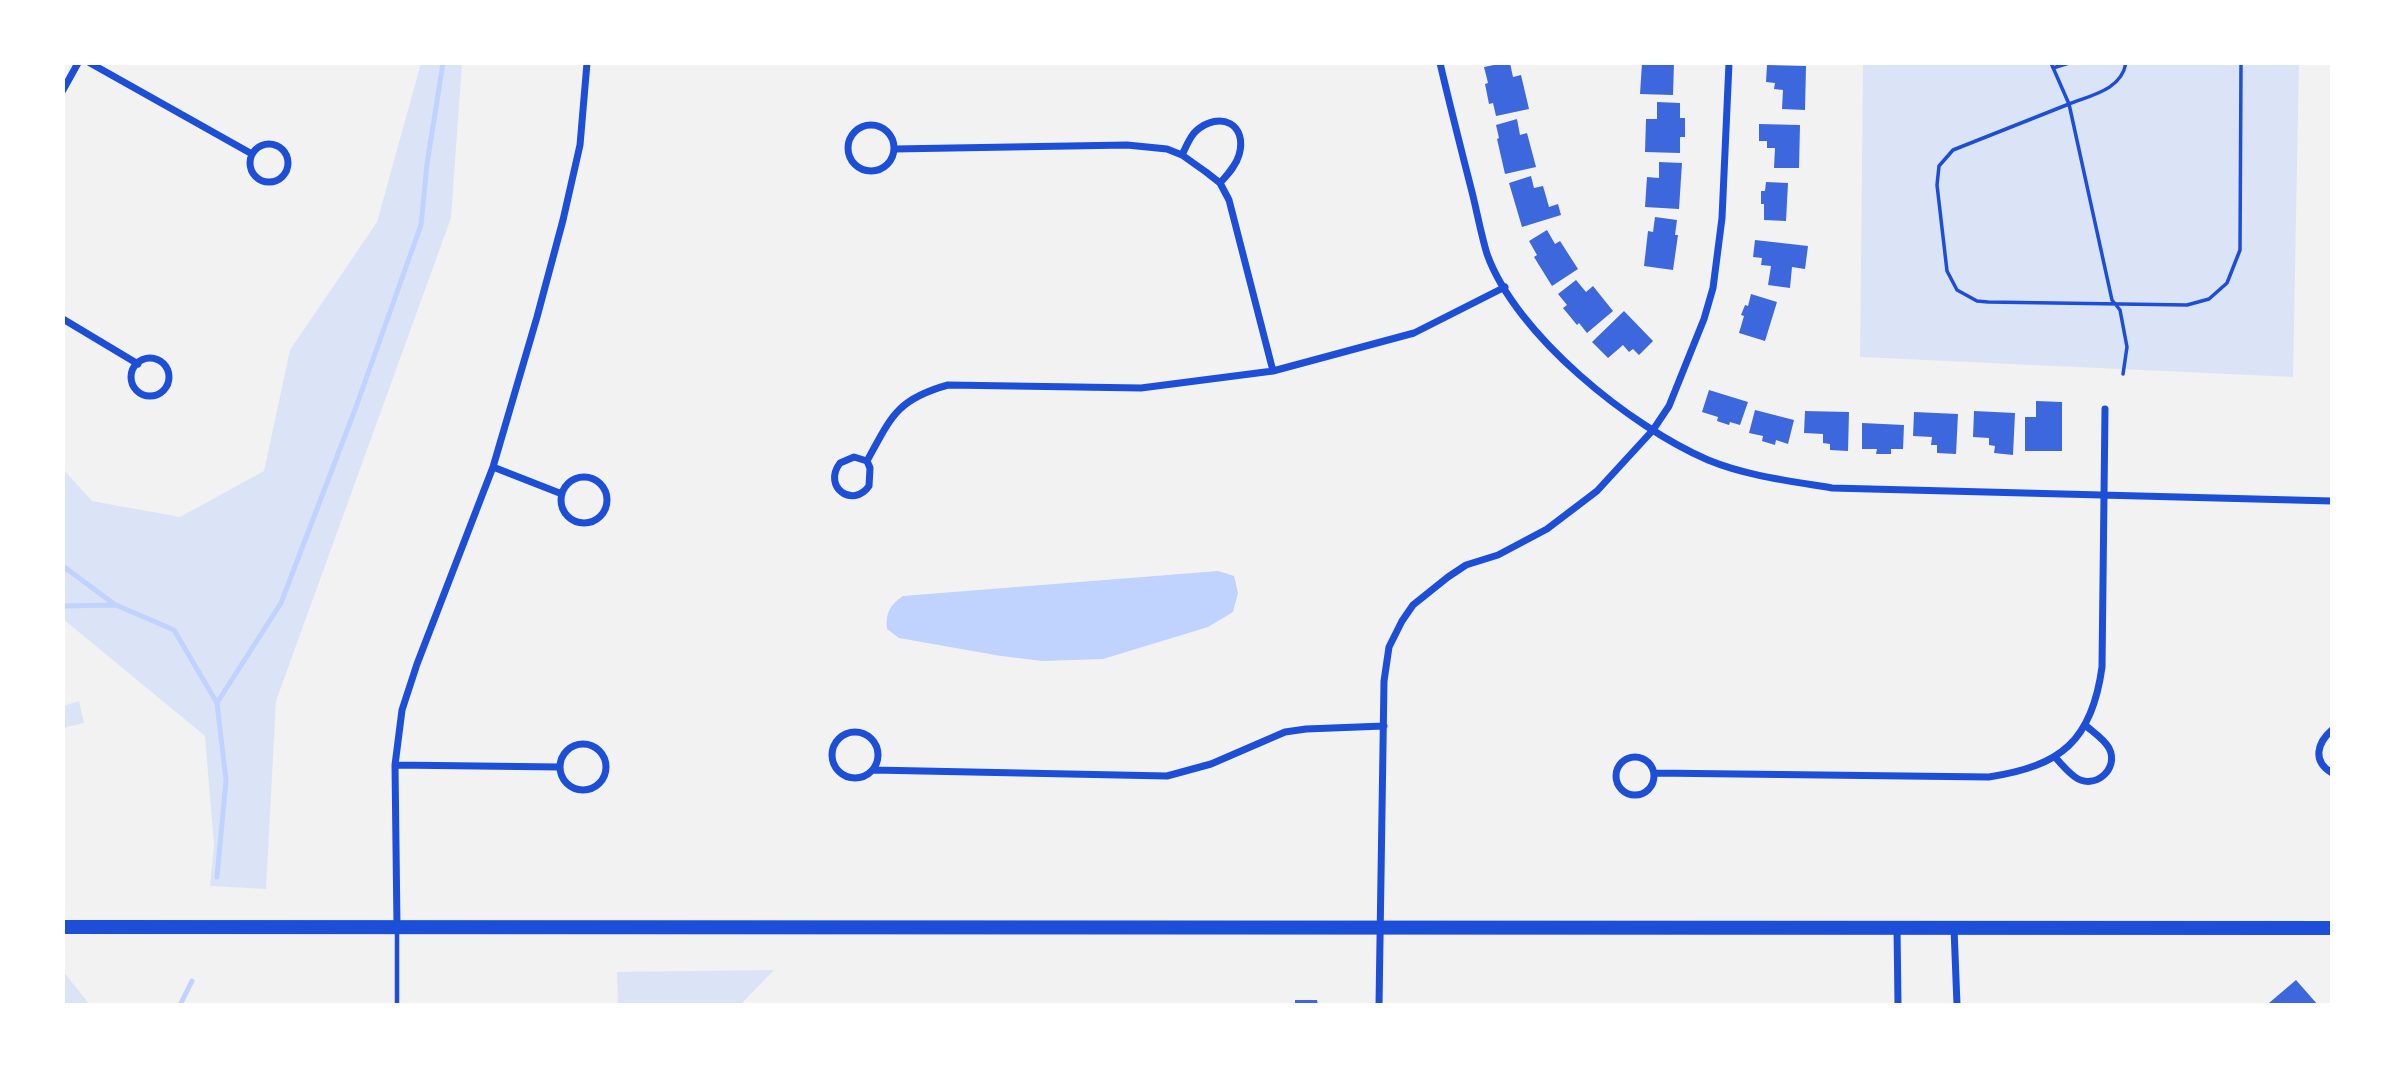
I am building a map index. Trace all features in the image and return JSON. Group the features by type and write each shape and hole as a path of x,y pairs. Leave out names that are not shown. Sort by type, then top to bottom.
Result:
{"main road":[{"path":"63,927 2332,928"}],"street":[{"path":"63,90 78,63"},
{"path":"90,63 253,154"},
{"path":"397,928 394,765 402,710 493,467 563,220 580,145 587,63"},
{"path":"1440,63 1488,255 1520,313 1561,357 1621,408 1653,430 1709,460 1735,470 1832,488 2332,501"},
{"path":"1379,1005 1384,681 1389,648 1402,621 1413,606 1448,576 1466,565 1498,555 1547,528 1597,491 1653,430 1669,406 1704,319 1713,288 1722,218 1729,63"},
{"path":"1182,155 1194,132 1210,121 1222,120 1234,125 1242,142 1239,156 1220,183"},
{"path":"874,125 889,134 894,149 891,160 885,166 870,171 862,169 852,160 849,145 853,134 859,129 874,125"},
{"path":"269,144 281,149 288,160 282,178 271,183 259,180 251,171 253,154 262,145 269,144"},
{"path":"894,149 1127,145 1167,149 1182,155 1220,183 1231,209 1273,371"},
{"path":"867,461 892,417 909,399 948,384 1140,388 1273,371 1414,333 1504,287"},
{"path":"63,319 138,364"},
{"path":"155,359 165,366 168,384 160,393 150,396 135,389 132,373 138,364 143,360 155,359"},
{"path":"1654,774 1978,777 2012,773 2038,766 2067,749 2085,724 2099,690 2102,667 2105,409"},
{"path":"853,457 867,461 871,481 865,491 854,495 841,493 834,482 834,475 840,463 853,457"},
{"path":"493,467 562,494"},
{"path":"590,477 602,484 608,498 607,505 598,518 591,522 575,521 564,510 562,494 569,482 575,478 590,477"},
{"path":"2055,757 2082,781 2095,781 2103,777 2112,762 2112,754 2104,741 2085,724"},
{"path":"873,769 878,755 877,748 868,736 853,732 839,738 832,751 835,766 846,776 861,778 873,769 1167,776 1211,764 1285,732 1384,726"},
{"path":"2332,730 2321,741 2318,755 2325,769 2332,773"},
{"path":"586,744 600,751 607,768 601,783 582,791 567,785 559,767 565,752 571,747 586,744"},
{"path":"1633,757 1648,762 1654,774 1652,786 1642,794 1635,795 1621,790 1616,778 1621,763 1633,757"},
{"path":"394,765 559,767"},
{"path":"1897,928 1898,1005"},
{"path":"1954,928 1958,1005"}],"lane":[{"path":"397,928 397,1005"}],"path":[{"path":"2051,63 2069,104 2112,300 2120,310 2127,347 2123,374"},
{"path":"2053,68 2069,63"},
{"path":"2126,63 2124,74 2113,86 1953,150 1945,157 1936,176 1947,271 1957,290 1977,301 2187,305 2209,299 2219,291 2231,274 2240,250 2241,63"}],"shaded area":[{"path":"421,63 462,63 451,218 276,701 266,889 210,886 214,846 205,736 63,619 63,469 92,501 180,517 264,471 290,350 377,222"},
{"path":"1863,63 2299,63 2293,377 1860,357"},
{"path":"79,701 84,723 63,728 63,706"},
{"path":"774,970 740,1005 618,1005 617,972"},
{"path":"63,971 90,1005 63,1005"}],"water":[{"path":"1218,571 1234,576 1238,593 1233,612 1208,627 1103,659 1042,661 1001,656 899,638 887,629 889,610 903,596"}],"building":[{"path":"1510,63 1513,77 1521,75 1529,109 1496,116 1493,103 1489,104 1484,67"},
{"path":"1642,63 1674,63 1673,95 1640,94"},
{"path":"1767,65 1806,66 1805,110 1782,109 1783,90 1774,89 1775,83 1766,82"},
{"path":"1657,102 1680,103 1680,118 1685,118 1685,137 1680,137 1680,153 1645,152 1646,119 1657,119"},
{"path":"1517,119 1520,135 1527,133 1536,167 1505,174 1496,125"},
{"path":"1759,124 1800,125 1799,168 1774,168 1775,148 1767,148 1767,141 1759,141"},
{"path":"1659,162 1682,163 1679,209 1645,207 1647,177 1659,178"},
{"path":"1531,176 1534,188 1543,186 1549,207 1558,204 1561,215 1522,227 1509,183"},
{"path":"1766,182 1788,183 1786,221 1764,220 1761,191 1765,191"},
{"path":"1655,217 1677,220 1675,235 1678,235 1673,270 1644,266 1648,231 1653,232"},
{"path":"1547,230 1555,244 1560,241 1578,269 1552,286 1534,257 1537,255 1529,241"},
{"path":"1755,240 1808,246 1805,269 1792,267 1790,288 1768,285 1771,266 1761,265 1762,258 1753,257"},
{"path":"1576,280 1586,292 1593,286 1613,311 1587,333 1563,308 1567,305 1558,294"},
{"path":"1751,294 1777,302 1765,341 1739,333 1744,316 1741,315 1745,305 1748,306"},
{"path":"1624,311 1653,341 1639,355 1633,349 1629,352 1623,345 1608,358 1592,342"},
{"path":"1709,390 1748,402 1740,425 1717,421 1718,417 1702,412"},
{"path":"2036,401 2062,402 2062,451 2025,451 2025,417 2036,417"},
{"path":"1755,410 1794,420 1788,444 1776,440 1775,445 1762,441 1763,436 1749,433"},
{"path":"1805,411 1849,412 1848,451 1830,450 1830,444 1823,443 1823,434 1804,433"},
{"path":"1974,411 2015,413 2013,455 1994,453 1995,446 1989,445 1989,438 1973,437"},
{"path":"1914,412 1958,414 1956,454 1937,453 1937,445 1931,445 1932,437 1913,436"},
{"path":"1862,423 1904,425 1903,449 1891,449 1891,454 1876,454 1877,449 1862,449"},
{"path":"2296,980 2318,1005 2270,1005 2269,1003"},
{"path":"1295,1000 1317,1000 1318,1005 1295,1005"}],"waterway":[{"path":"217,703 281,603 356,407 421,225 427,164 443,63"},
{"path":"63,566 114,604"},
{"path":"63,606 116,605 174,630 217,703 226,780 217,877"},
{"path":"180,1005 192,981"}]}
